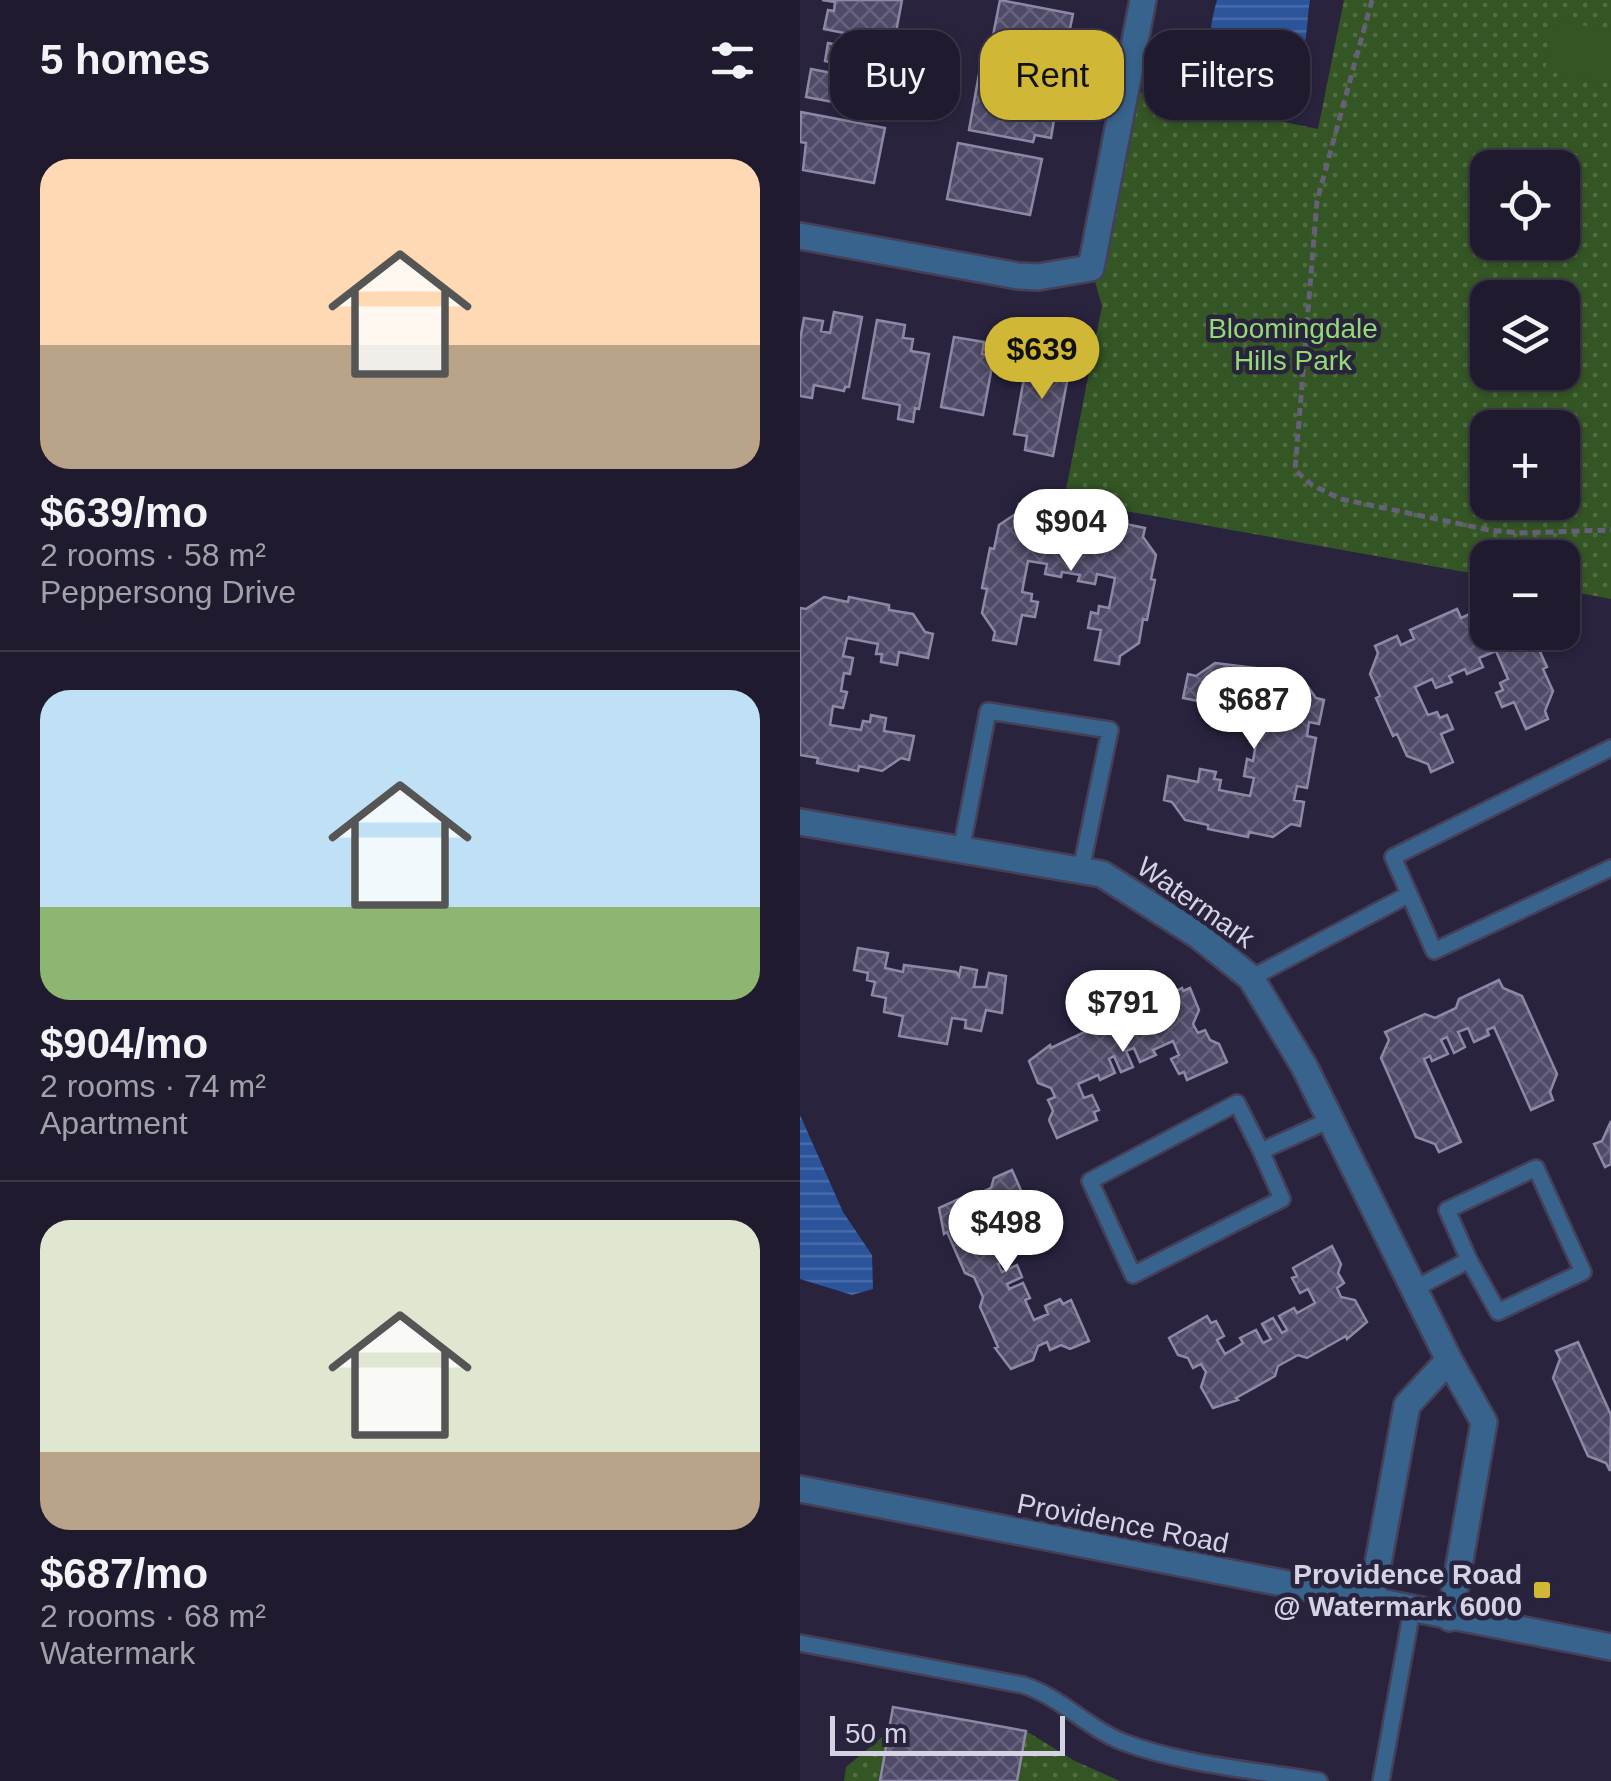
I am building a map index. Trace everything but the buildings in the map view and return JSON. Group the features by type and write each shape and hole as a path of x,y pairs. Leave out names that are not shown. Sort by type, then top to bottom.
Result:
{"street":[{"path":"800,236 1018,276 1038,277 1091,268 1142,0"},
{"name":"Watermark","path":"800,822 1102,874 1199,936 1251,978 1332,1119 1449,1360 1484,1422 1450,1618"},
{"path":"1371,1602 1407,1405 1449,1360"},
{"name":"Providence Road","path":"800,1490 1611,1648"}],"lane":[{"path":"960,851 988,710 1110,730 1081,870"},
{"path":"1611,748 1394,858 1434,951 1611,868"},
{"path":"1251,978 1408,894"},
{"path":"1238,1103 1261,1151 1282,1198 1132,1275 1090,1182 1238,1103"},
{"path":"1261,1151 1332,1119"},
{"path":"1536,1168 1583,1272 1498,1312 1469,1260 1447,1210 1536,1168"},
{"path":"1414,1289 1469,1260"},
{"path":"1381,1781 1412,1610"},
{"path":"800,1643 1023,1685 1042,1691 1105,1733 1136,1747 1319,1781"}],"path":[{"path":"1372,0 1317,200 1296,470 1312,485 1341,498 1489,530 1611,530"}],"green space":[{"name":"Bloomingdale Hills Park","path":"1344,0 1611,0 1611,599 1580,593 1580,540 1470,540 1470,573 1064,500 1102,306 1091,268 1120,120 1124,120 1126,89 1144,93 1144,120 1275,120 1318,129"},
{"path":"1555,20 1611,31 1611,84 1545,71"},
{"path":"893,1707 1026,1731 1075,1761 1120,1781 844,1781 846,1767 888,1732"}],"water":[{"path":"1217,0 1310,0 1306,30 1211,30"},
{"path":"800,1115 843,1212 872,1255 873,1289 852,1295 800,1279"}],"place":[{"name":"Providence Road @ Watermark 6000","path":"1542,1590"}]}
